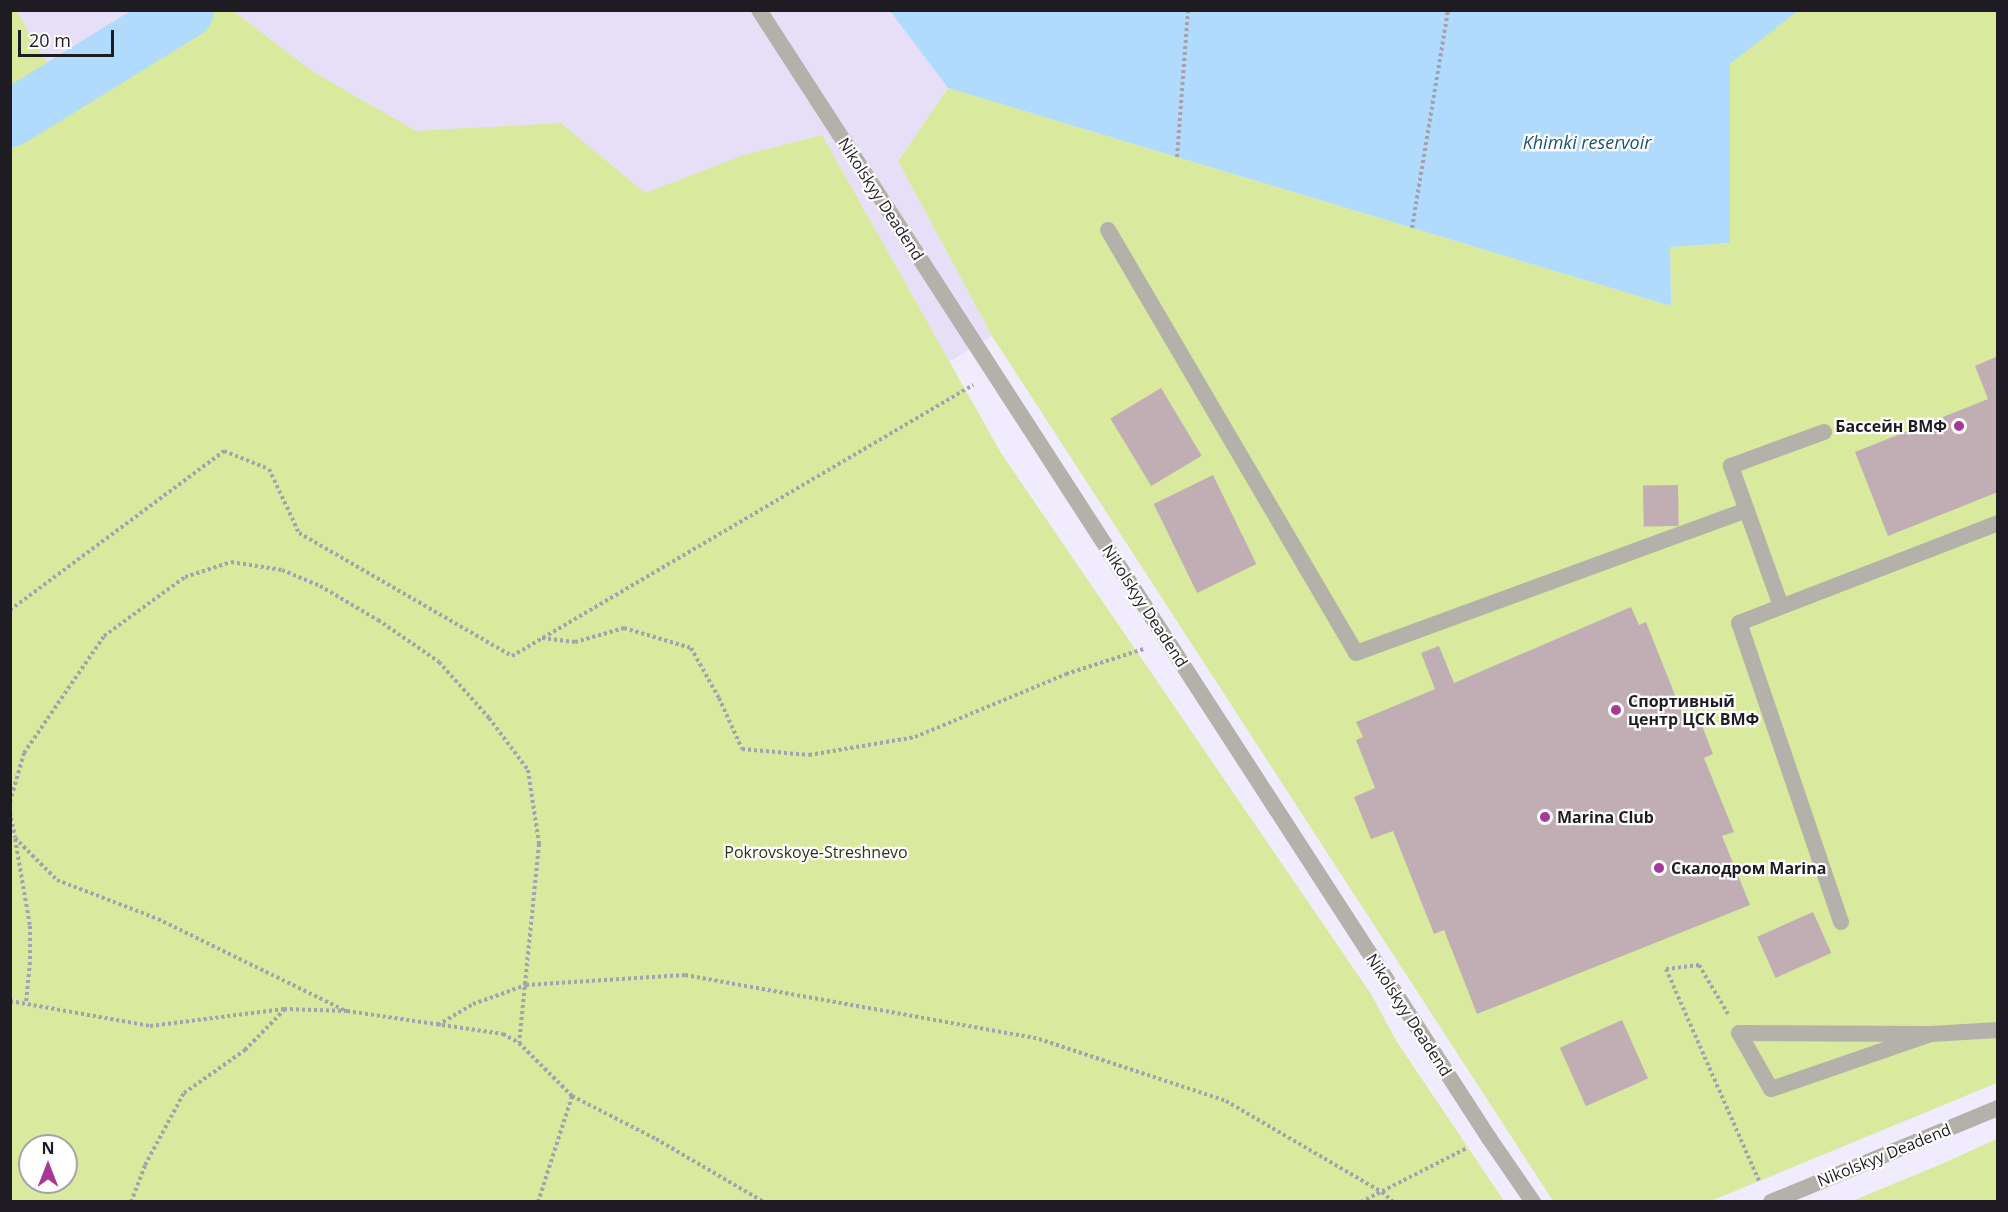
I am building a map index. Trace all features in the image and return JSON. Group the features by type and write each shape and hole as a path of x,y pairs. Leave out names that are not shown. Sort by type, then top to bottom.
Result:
{"lane":[{"name":"Nikolskyy Deadend","path":"759,10 1489,1138 1533,1202"},
{"path":"1108,230 1356,653 1747,510"},
{"path":"1781,606 1731,466 1824,432"},
{"path":"1841,922 1739,623 1998,523"},
{"path":"1739,1033 1931,1034 1998,1030"},
{"path":"1739,1033 1771,1089 1931,1034"},
{"name":"Nikolskyy Deadend","path":"1771,1202 1998,1108"}],"path":[{"path":"1177,157 1188,10"},
{"path":"1412,228 1448,10"},
{"path":"10,610 224,451 270,470 299,533 512,656 994,372"},
{"path":"10,802 24,753 104,636 186,577 231,562 282,570 320,586 378,620 439,662 489,718 528,770 539,844 519,1043"},
{"path":"542,638 575,642 624,628 691,648 719,698 742,749 809,754 915,737 1066,674 1167,641"},
{"path":"10,812 30,926 30,962 26,1004"},
{"path":"15,838 57,880 158,919 347,1011"},
{"path":"1739,1033 1699,964 1666,969 1760,1182"},
{"path":"438,1025 473,1005 526,985 685,975 1039,1039 1226,1101 1382,1192 1393,1202"},
{"path":"10,1001 150,1026 284,1009 347,1011 502,1034 519,1043 572,1096 656,1139 764,1202"},
{"path":"131,1202 145,1165 184,1094 246,1050 284,1009"},
{"path":"538,1202 572,1096"},
{"path":"1361,1202 1489,1138"}],"shaded area":[{"path":"17,11 890,11 948,88 898,161 992,336 904,389 61,87"}],"green space":[{"name":"Pokrovskoye-Streshnevo","path":"232,10 315,73 416,131 561,123 645,193 744,155 822,135 1001,453 1371,994 1397,1042 1504,1201 11,1201 11,11 17,11 61,87 185,11"},
{"name":"Спортивный центр ЦСК ВМФ","path":"1798,11 1997,11 1997,1083 1711,1201 1553,1201 992,336 898,161 948,88 1671,306 1670,247 1730,243 1729,64"},
{"path":"1997,1139 1997,1201 1852,1201 1939,1165"}],"water":[{"name":"Khimki reservoir","path":"890,11 1798,11 1730,64 1730,243 1670,247 1671,306 948,88"}],"building":[{"name":"Бассейн ВМФ","path":"1998,356 1998,492 1888,536 1855,452 1988,399 1975,366"},
{"path":"1161,388 1202,456 1151,486 1110,418"},
{"path":"1213,475 1256,564 1197,593 1154,504"},
{"path":"1678,485 1679,526 1644,527 1643,486"},
{"name":"Marina Club","path":"1631,607 1639,625 1646,622 1686,723 1699,718 1713,754 1704,758 1734,832 1722,836 1750,905 1477,1014 1444,930 1434,934 1393,831 1371,839 1354,797 1375,788 1356,740 1363,737 1356,722 1435,689 1421,653 1439,646 1454,683"},
{"path":"1813,912 1831,953 1776,978 1757,937"},
{"path":"1622,1020 1648,1078 1586,1106 1560,1048"}],"waterway":[{"path":"10,118 185,10"}],"place":[{"name":"Бассейн ВМФ","path":"1959,426"},
{"name":"Спортивный центр ЦСК ВМФ","path":"1616,710"},
{"name":"Marina Club","path":"1545,817"},
{"name":"Скалодром Marina","path":"1659,868"}]}
